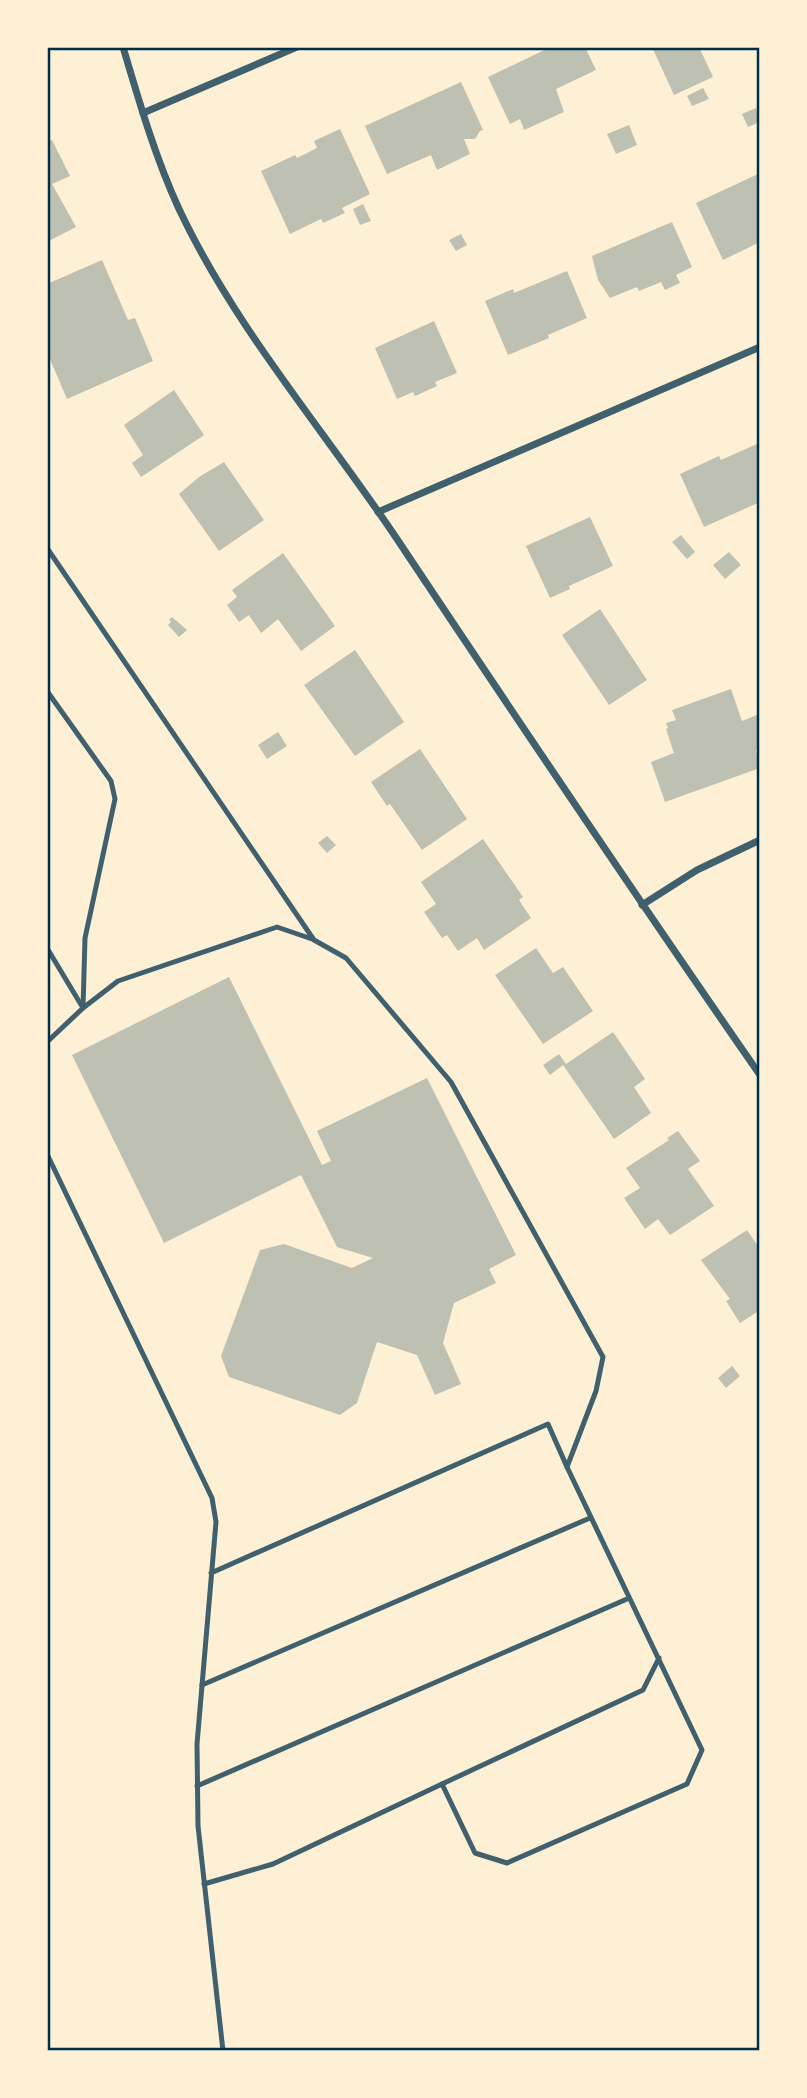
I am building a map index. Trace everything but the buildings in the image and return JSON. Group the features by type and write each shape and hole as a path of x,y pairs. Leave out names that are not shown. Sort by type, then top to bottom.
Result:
{"street":[{"path":"124,47 143,113 178,208 213,272 277,370 378,512 642,905 760,1075"},
{"path":"143,113 296,47"},
{"path":"378,512 760,347"},
{"path":"642,905 698,870 760,840"}],"lane":[{"path":"47,548 314,940"},
{"path":"47,691 111,782 115,799 85,938 83,1008"},
{"path":"47,1042 83,1008 118,981 277,927 314,940 346,958 451,1082 603,1357 596,1391 567,1467"},
{"path":"47,948 83,1008"},
{"path":"47,1154 212,1498 216,1522 197,1744 197,1786 198,1826 223,2051"},
{"path":"211,1573 548,1424 627,1599 659,1658 702,1750 687,1784 507,1863 474,1853 442,1784"},
{"path":"202,1685 590,1518"},
{"path":"197,1786 627,1599"},
{"path":"204,1884 273,1864 643,1690 659,1658"}]}
